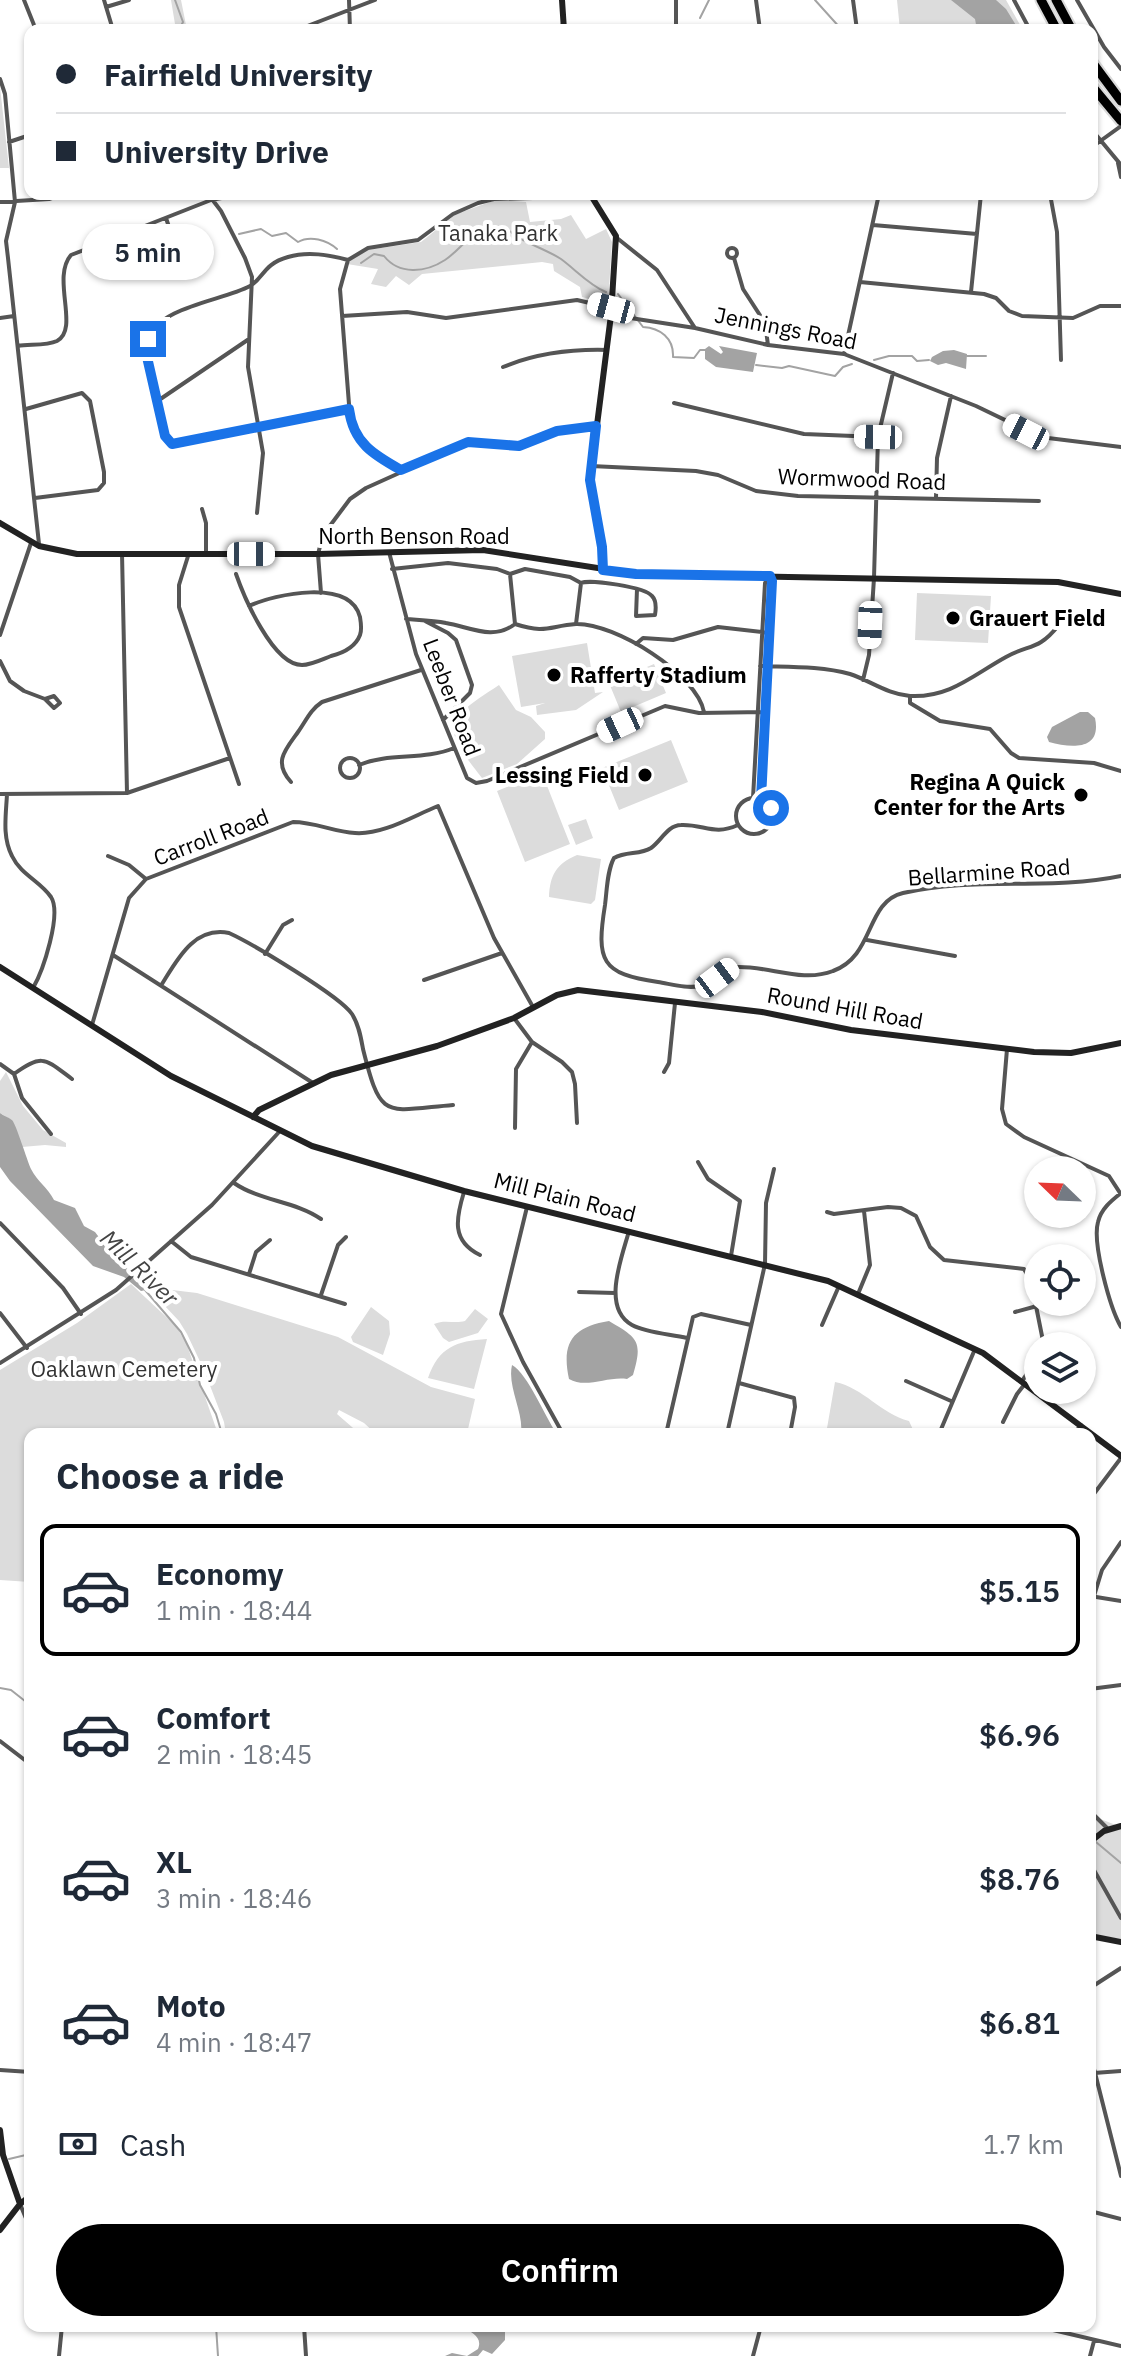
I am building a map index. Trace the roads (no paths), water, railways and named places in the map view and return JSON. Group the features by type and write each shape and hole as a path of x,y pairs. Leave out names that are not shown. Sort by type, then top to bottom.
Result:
{"highway":[{"path":"1041,0 1054,24"},
{"path":"1056,0 1069,24"},
{"path":"1098,70 1121,101"},
{"path":"1098,94 1120,122"}],"main road":[{"path":"562,0 564,24"},
{"name":"Jennings Road","path":"594,200 616,236"},
{"path":"603,570 602,547 590,486 607,350 616,236"},
{"name":"North Benson Road","path":"0,523 31,543 64,553 497,551 636,574 1058,582 1121,594"},
{"name":"Mill Plain Road","path":"0,967 171,1076 325,1150 464,1191 816,1276 975,1349 1024,1382"},
{"name":"Round Hill Road","path":"253,1117 259,1110 331,1075 437,1046 514,1018 557,995 578,990 762,1012 851,1030 1007,1049 1071,1053 1121,1043"},
{"name":"Mill Plain Road","path":"1053,1404 1085,1428"},
{"name":"Mill Plain Road","path":"1096,1437 1121,1457"},
{"path":"1096,1838 1106,1830 1121,1826"},
{"path":"1096,1937 1121,1942"},
{"path":"0,2130 3,2155 20,2204"},
{"path":"0,2230 24,2201"}],"street":[{"path":"24,0 34,24"},
{"path":"104,0 111,24"},
{"path":"106,7 129,0"},
{"path":"349,0 350,24"},
{"path":"313,24 375,0"},
{"path":"675,24 676,0"},
{"path":"756,0 759,24"},
{"path":"853,0 856,24"},
{"path":"1014,0 1027,24"},
{"path":"1077,0 1091,24"},
{"path":"1098,37 1121,69"},
{"path":"0,79 5,94 15,202 6,241 39,546"},
{"path":"1100,141 1120,122"},
{"path":"9,142 24,137"},
{"path":"1098,138 1119,163 1121,177"},
{"path":"0,202 38,200"},
{"path":"18,346 54,342 61,338 67,328 61,275 66,260 81,249 211,200 221,211 245,258 253,285 249,375 263,453 257,513"},
{"path":"401,470 364,447 355,432 349,409 340,289 348,260 368,248 418,240 453,214 490,200"},
{"path":"844,354 878,200"},
{"path":"971,292 980,200"},
{"path":"1051,200 1057,232 1061,360"},
{"path":"166,218 177,251"},
{"path":"873,225 977,234"},
{"path":"117,236 131,273"},
{"name":"Jennings Road","path":"616,236 657,270 695,328 768,345 844,354 951,396 1040,437 1121,447"},
{"path":"348,260 330,255 289,256 268,266 253,285 186,309 155,329 148,339 146,352 169,443 179,445 349,409"},
{"path":"734,258 743,289 765,323 768,345"},
{"path":"860,282 991,295 1017,315 1073,318 1100,306 1121,306"},
{"path":"342,316 407,312 446,318 577,300 636,317 695,328"},
{"path":"0,318 14,316"},
{"path":"158,401 249,339"},
{"path":"503,367 532,355 607,350"},
{"path":"863,680 869,655 874,578 878,437 893,373"},
{"path":"25,410 82,393 90,401 104,472 104,483 98,490 35,498"},
{"path":"936,498 937,458 951,396"},
{"path":"674,403 804,434 878,437"},
{"path":"321,593 318,554 327,528 350,499 401,470 468,442 519,446 557,431 596,426"},
{"name":"Wormwood Road","path":"591,466 696,471 774,494 1039,501"},
{"path":"202,509 206,523 206,553"},
{"path":"0,635 31,543"},
{"name":"Leeber Road","path":"389,552 421,670 467,778 479,783 658,708 671,706 704,713 766,712"},
{"path":"122,553 127,793"},
{"path":"189,553 179,585 179,607 239,784"},
{"path":"392,569 448,563 497,569 510,574 525,569 570,577 581,583 590,580 637,589 653,597 655,615 636,616 637,589"},
{"path":"236,574 249,606 275,649 289,661 302,665 343,653 353,647 361,634 359,611 339,596 321,593 278,595 249,606"},
{"path":"510,574 515,624"},
{"path":"753,798 765,583 770,576"},
{"path":"761,799 773,583 770,576"},
{"path":"576,624 581,583"},
{"path":"406,619 442,622 487,633 505,631 515,624"},
{"path":"425,621 452,635 472,685 470,693 443,720"},
{"path":"515,624 547,630 576,624 595,627 636,644 685,679 702,702 704,713"},
{"path":"760,666 827,670 863,680 885,691 910,696 933,695 954,690 1005,657 1035,647 1058,626"},
{"path":"636,644 643,638 673,640 718,627 770,633"},
{"path":"0,661 10,681 24,691 45,699"},
{"path":"291,782 280,762 283,751 314,707 421,670"},
{"path":"910,696 910,703 933,719 990,729 1019,758 1094,763 1121,771"},
{"path":"359,765 380,759 427,756 454,748"},
{"path":"0,794 127,793 230,758"},
{"path":"346,759 355,760 359,765 359,773 352,778 346,778 341,773 340,767 346,759"},
{"path":"7,794 5,829 10,853 23,873 51,897 55,909 44,964 33,988"},
{"path":"746,799 761,799 771,808 769,826 760,834 742,830 738,825 738,808 746,799"},
{"name":"Carroll Road","path":"92,1025 129,898 146,879 293,822 365,833 438,806 502,953"},
{"name":"Bellarmine Road","path":"738,825 717,831 682,824 648,850 626,852 614,858 600,942 605,959 621,975 691,987 702,986 731,968 813,976 833,971 848,962 867,940 880,906 903,893 1121,876"},
{"path":"108,856 129,865 146,879"},
{"path":"265,954 283,925 292,920"},
{"path":"162,984 186,948 209,934 229,933 331,995 349,1010 357,1025 376,1095 390,1108 400,1110 453,1105"},
{"path":"867,940 955,956"},
{"path":"424,980 502,953 533,1007"},
{"path":"113,955 313,1083"},
{"path":"664,1072 669,1063 675,1003"},
{"path":"514,1018 532,1042 572,1072 577,1123"},
{"path":"515,1128 515,1073 532,1042"},
{"path":"1007,1049 1002,1109 1006,1124 1024,1137 1109,1176 1121,1193 1104,1208 1098,1222 1097,1237 1108,1295 1121,1327"},
{"path":"14,1074 30,1063 41,1060 49,1062 72,1079"},
{"path":"0,1064 14,1074 22,1098 51,1134"},
{"path":"0,1363 122,1285 234,1183 280,1131"},
{"path":"698,1162 708,1179 740,1201 731,1256"},
{"path":"728,1428 765,1264 766,1203 774,1169"},
{"path":"234,1183 321,1219"},
{"path":"464,1191 457,1230 466,1247 480,1255"},
{"path":"528,1207 501,1314 523,1362 560,1428"},
{"path":"827,1212 897,1207 912,1213 921,1224 933,1252 944,1260 1024,1269"},
{"path":"858,1294 870,1265 864,1211"},
{"path":"0,1223 63,1288 81,1314"},
{"path":"629,1231 615,1293 617,1308 629,1323 687,1338"},
{"path":"321,1295 338,1245 346,1237"},
{"path":"249,1274 259,1247 270,1240"},
{"path":"171,1241 191,1257 345,1304"},
{"path":"822,1325 839,1286"},
{"path":"579,1292 615,1293"},
{"path":"1015,1312 1024,1310"},
{"path":"0,1313 27,1348"},
{"path":"667,1428 691,1321 697,1314 751,1325"},
{"path":"941,1428 975,1349"},
{"path":"906,1381 951,1401"},
{"path":"1003,1422 1024,1382"},
{"path":"739,1383 794,1398 796,1404 791,1428"},
{"path":"1096,1491 1121,1457"},
{"path":"1096,1585 1103,1567 1121,1542"},
{"path":"1096,1597 1121,1601"},
{"path":"1096,1688 1121,1685"},
{"path":"0,1741 24,1759"},
{"path":"1096,1818 1106,1830"},
{"path":"1096,1874 1121,1918"},
{"path":"1096,1984 1121,1968"},
{"path":"0,2070 24,2072"},
{"path":"1096,2071 1121,2071"},
{"path":"1096,2083 1121,2176"},
{"path":"1113,2149 1121,2148"},
{"path":"20,2204 24,2214"},
{"path":"1096,2213 1121,2219"},
{"path":"59,2356 61,2332"},
{"path":"304,2332 306,2356"},
{"path":"753,2356 759,2332"},
{"path":"1059,2332 1121,2346"},
{"path":"1090,2356 1094,2341"}],"waterway":[{"path":"175,0 182,24"},
{"path":"700,18 709,0"},
{"path":"815,0 837,24"},
{"path":"361,263 374,254 384,256 405,269 429,268 445,260 480,231 499,226 561,259 606,292"},
{"path":"239,234 261,229 272,236 286,233 298,242 318,240 337,249"},
{"path":"618,294 643,327 655,329 668,339 673,357 694,358 700,350 705,350"},
{"path":"874,360 889,356 929,360"},
{"path":"967,356 986,356"},
{"path":"756,365 789,366 835,376 843,367 852,364"},
{"name":"Mill River","path":"145,1290 181,1332 194,1358 200,1385 220,1428"},
{"path":"0,1688 11,1690 24,1700"},
{"name":"Mill River","path":"1096,1842 1121,1863"},
{"path":"9,2159 24,2155"},
{"path":"216,2332 218,2356"}],"place":[{"name":"Grauert Field","path":"953,618"},
{"name":"Rafferty Stadium","path":"554,675"},
{"name":"Lessing Field","path":"645,775"},
{"name":"Regina A Quick Center for the Arts","path":"1081,795"}],"park label":[{"name":"Tanaka Park","path":"498,233"},
{"name":"Oaklawn Cemetery","path":"124,1369"}]}
